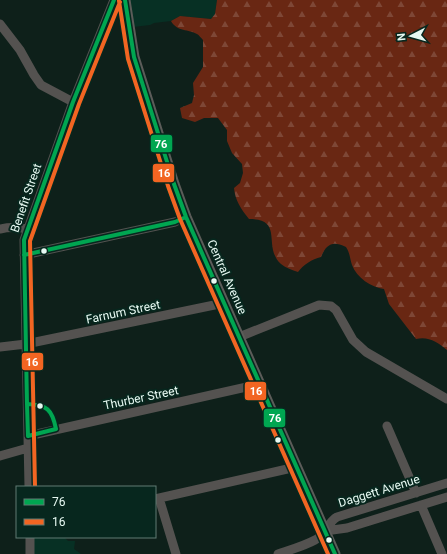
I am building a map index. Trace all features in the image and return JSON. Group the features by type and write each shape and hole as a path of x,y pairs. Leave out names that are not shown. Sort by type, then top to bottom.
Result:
{"main road":[{"name":"Central Avenue","path":"125,0 134,57 174,184 186,217 335,554"}],"street":[{"name":"Benefit Street","path":"29,486 24,240 74,102 114,0"},
{"path":"0,24 20,50 41,85 74,102"},
{"path":"24,256 175,222 186,217"},
{"path":"0,229 8,227 27,230"},
{"name":"Farnum Street","path":"0,347 26,344 224,302"},
{"path":"239,336 319,305 327,304 336,310 353,340 366,352 447,399"},
{"name":"Thurber Street","path":"28,436 260,384"},
{"path":"387,426 416,493"},
{"path":"0,456 28,448"},
{"path":"176,554 157,499 296,467"},
{"name":"Daggett Avenue","path":"278,554 316,540 325,531 332,519 337,516 447,483"},
{"name":"Daggett Avenue","path":"325,531 347,528 447,497"},
{"path":"421,505 442,554"},
{"path":"30,538 30,554"}],"shaded area":[{"path":"129,0 217,0 215,14 211,19 180,16 171,21 133,27"},
{"path":"31,538 65,538 68,541 75,541 74,549 81,554 31,554"}],"green space":[{"path":"217,0 447,0 447,350 433,340 425,338 416,339 389,304 384,289 369,284 357,274 354,270 346,247 331,244 321,257 314,259 302,267 298,272 287,268 281,264 276,257 273,250 270,229 267,224 260,220 249,219 241,208 234,188 240,183 243,173 242,164 232,153 227,141 227,130 218,118 204,118 195,122 182,118 180,108 192,103 194,95 193,83 203,67 203,40 194,32 176,27 171,21 180,16 211,19 215,14"}],"transit line":[{"name":"76","path":"27,404 24,240 73,102 114,0"},
{"name":"76","path":"125,0 134,57 174,184 186,217 335,554"},
{"name":"16","path":"119,1 128,59 168,186 180,219 328,554"},
{"name":"16","path":"35,486 30,241 79,104 120,2"},
{"name":"76","path":"24,255 175,222 186,217"},
{"name":"76","path":"27,404 48,409 53,417 56,429 28,436 27,404"}]}
